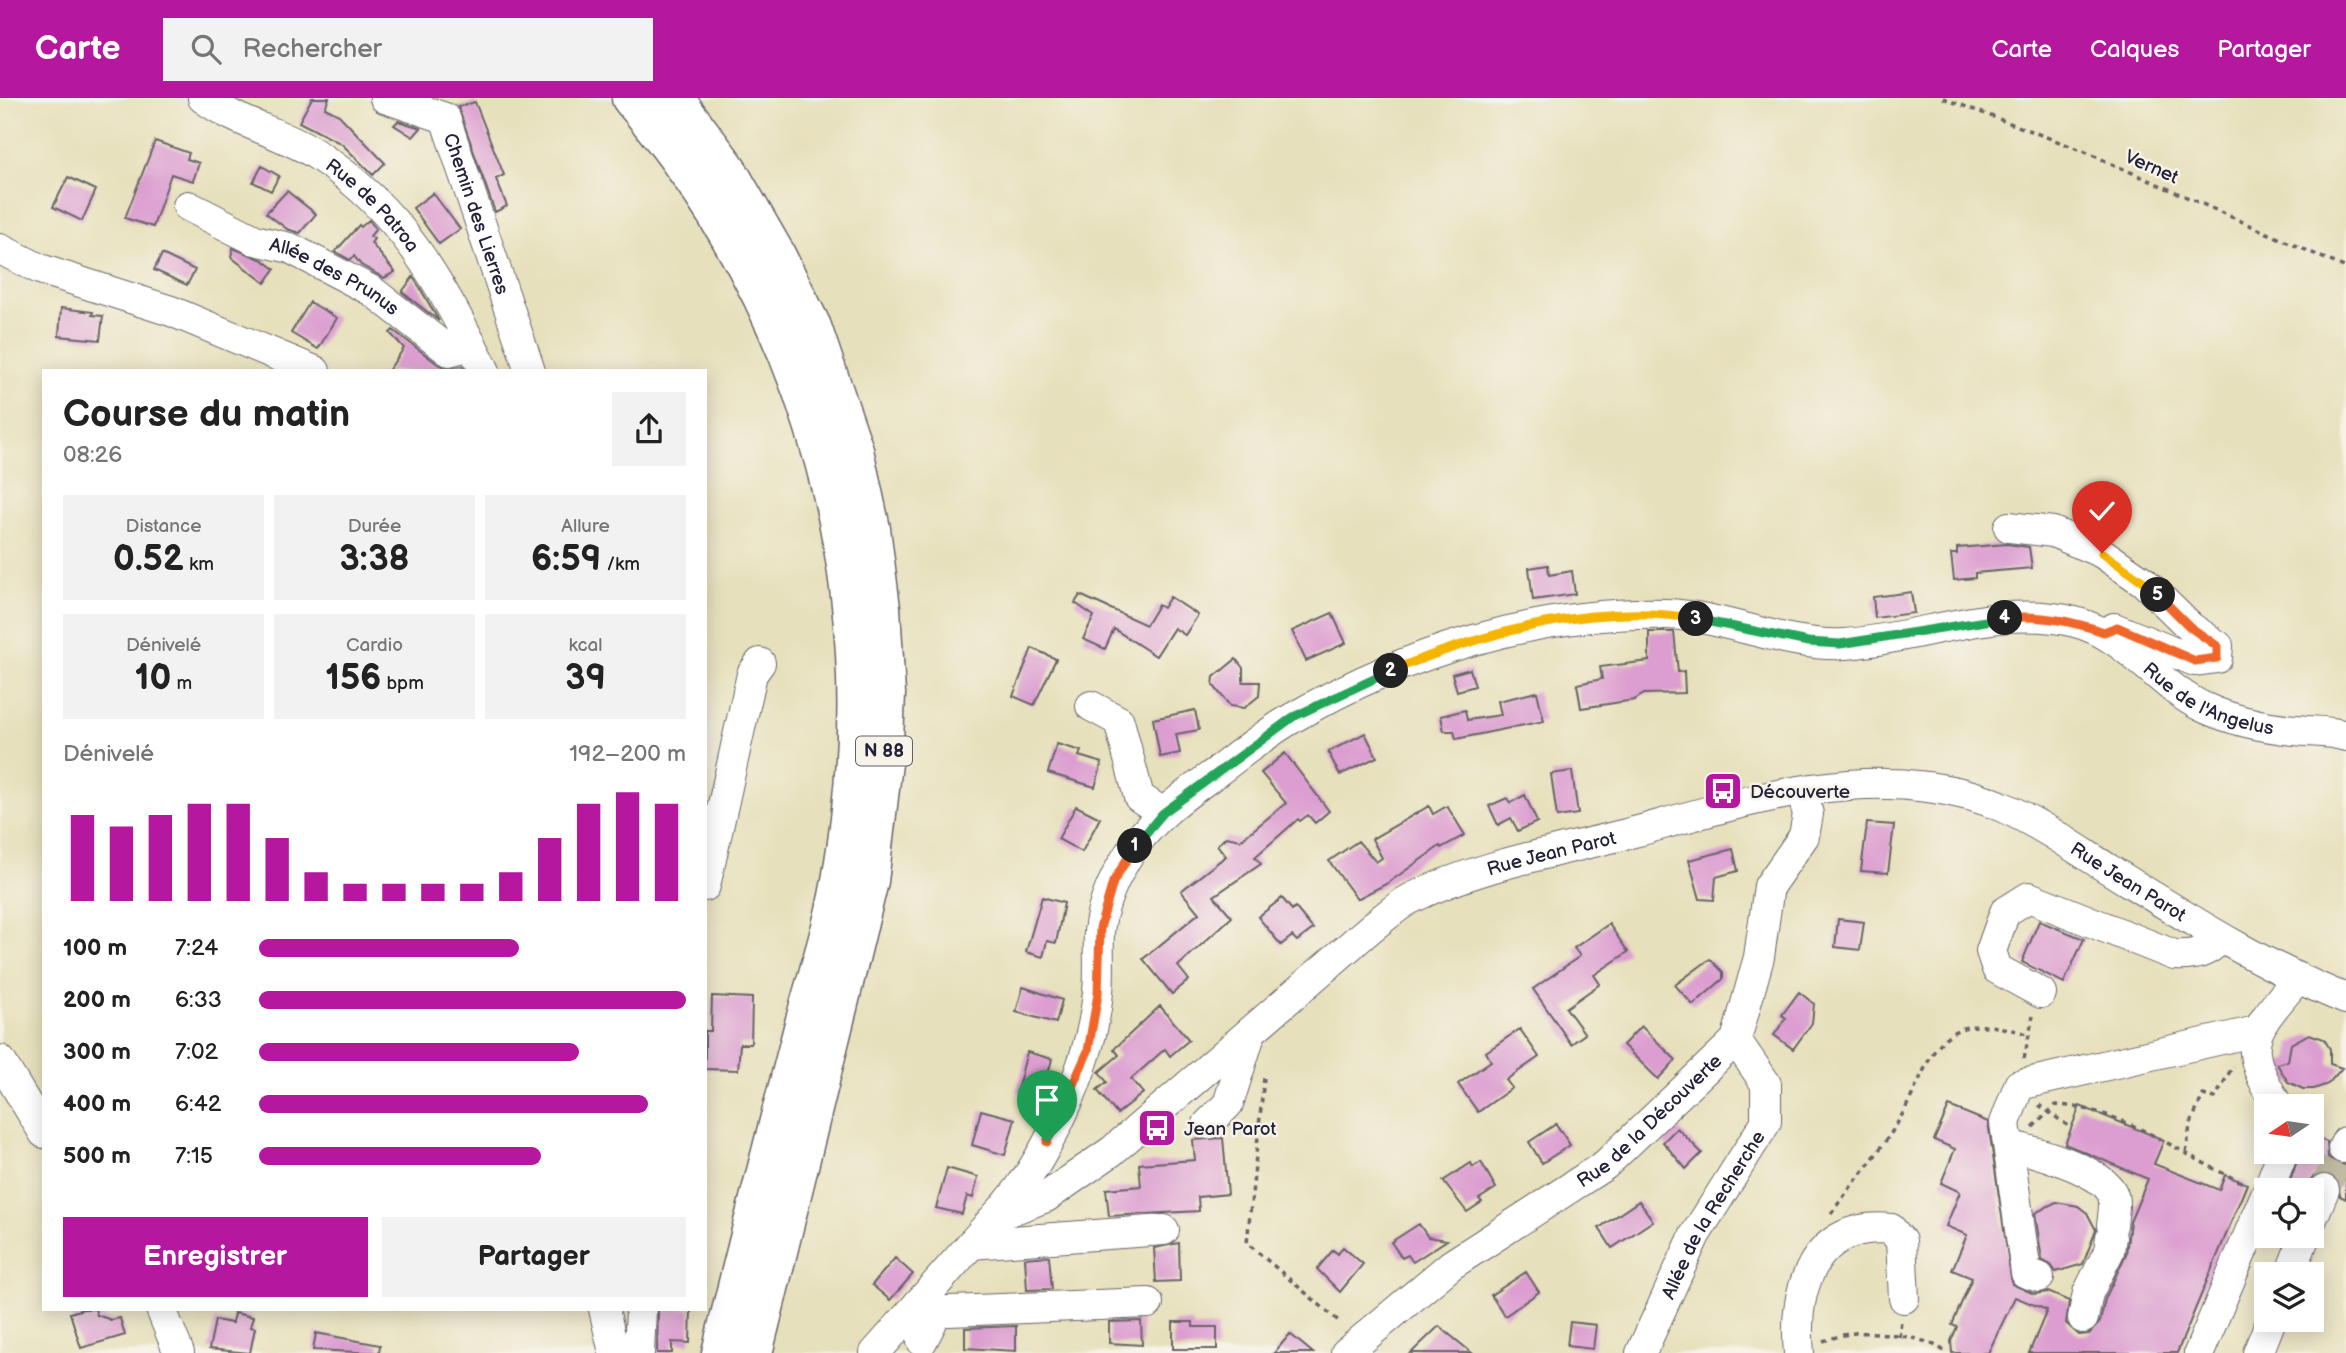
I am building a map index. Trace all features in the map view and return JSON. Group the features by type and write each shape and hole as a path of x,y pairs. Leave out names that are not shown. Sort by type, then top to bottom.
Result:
{"highway":[{"name":"N 88","path":"631,98 675,150 717,211 750,271 791,360 823,452 842,537 853,610 857,744 842,876 721,1353"},
{"name":"N 88","path":"674,98 724,166 775,253 812,327 854,450 872,530 881,608 886,694 869,881 753,1353"}],"street":[{"name":"Rue de Patroa","path":"203,98 226,115 316,154 379,202 440,283 478,358"},
{"name":"Chemin des Lierres","path":"384,98 446,108 529,369"},
{"name":"Allée des Prunus","path":"188,206 255,240 290,248 372,291 449,351 478,358"},
{"path":"0,249 40,269 171,311 310,369"},
{"path":"2008,527 2053,532 2102,553 2144,582 2190,627 2217,646 2217,658 2195,661 2117,627 2104,632"},
{"name":"Rue de l'Angelus","path":"996,1216 1018,1193 1035,1168 1088,1051 1098,994 1100,928 1113,882 1136,843 1163,813 1293,717 1349,688 1440,650 1545,624 1618,615 1670,614 1808,642 1840,644 2027,615 2073,622 2104,632 2199,705 2249,724 2346,736"},
{"path":"707,877 752,674 760,663"},
{"path":"1091,706 1119,721 1139,797 1163,813"},
{"name":"Rue Jean Parot","path":"875,1353 922,1319 971,1244 996,1216 1046,1197 1096,1163 1250,1035 1372,927 1408,900 1465,875 1716,810 1801,791 1850,785 1898,785 1955,793 2003,807 2050,831 2221,937 2297,979 2346,999"},
{"name":"Rue de la Découverte","path":"1354,1347 1451,1265 1605,1165 1737,1040 1759,957 1769,886 1804,836 1808,814 1801,791"},
{"path":"2041,993 1997,969 1991,951 2005,912 2029,897 2174,956 2189,956 2208,951 2221,937"},
{"path":"2272,1094 2254,1059 2257,1031 2297,979"},
{"path":"2039,1277 2026,1273 2021,1255 2005,1122 2019,1086 2257,1031"},
{"path":"1208,1124 1228,1104 1250,1035"},
{"name":"Allée de la Recherche","path":"1641,1353 1695,1235 1766,1122 1766,1084 1737,1040"},
{"path":"0,1060 42,1130"},
{"path":"2010,1146 2032,1150 2104,1181 2114,1195 2109,1251 2088,1293 2083,1318"},
{"path":"2199,1353 2254,1205"},
{"path":"1799,1350 1797,1320 1800,1295 1814,1261 1840,1238 1877,1228 1891,1229 1901,1241 1904,1298"},
{"path":"971,1244 1164,1230"},
{"path":"922,1319 1148,1303"},
{"path":"162,1311 179,1353"},
{"path":"604,1311 614,1353"},
{"path":"639,1353 642,1311"},
{"path":"2258,1353 2266,1332"}],"path":[{"name":"Vernet","path":"1943,98 2081,150 2346,268"},
{"path":"1814,1261 1819,1233 1898,1122 1928,1057 1944,1037 1971,1025 1996,1025 2026,1034"},
{"path":"1266,1065 1247,1243 1354,1347"},
{"path":"2186,1153 2190,1125 2203,1095 2215,1098 2225,1077"},
{"path":"2010,1146 2056,1105 2080,1106 2164,1140 2254,1186"},
{"path":"1799,1350 1854,1333 1926,1341 1945,1352"}],"building":[{"path":"312,98 329,98 325,108 339,115 385,163 373,175 342,144 299,122"},
{"path":"475,102 504,175 496,179 507,206 495,212 458,107"},
{"path":"398,121 421,128 413,137 394,125"},
{"path":"155,141 189,153 187,159 199,163 193,181 171,174 153,227 125,218"},
{"path":"262,166 279,176 271,191 253,182"},
{"path":"68,177 96,190 82,221 53,207"},
{"path":"287,191 316,214 300,233 287,229 266,213"},
{"path":"433,193 460,229 439,244 413,208"},
{"path":"369,220 376,229 370,236 374,239 371,243 395,272 384,278 361,265 354,256 350,260 335,252 359,225 361,227"},
{"path":"233,248 263,260 275,269 265,283 231,257"},
{"path":"162,254 195,270 187,285 154,270"},
{"path":"413,277 420,288 439,321 402,292"},
{"path":"310,302 337,318 318,349 291,333"},
{"path":"61,308 103,316 100,340 59,336"},
{"path":"393,330 439,365 446,368 463,366 464,369 389,369 404,348 390,333"},
{"path":"2007,544 2029,547 2032,568 1975,573 1975,578 1954,580 1951,554 1957,554 1957,548"},
{"path":"1548,565 1549,575 1572,571 1575,594 1533,600 1529,568"},
{"path":"1911,592 1914,613 1875,618 1873,597"},
{"path":"1080,595 1146,625 1158,605 1163,608 1170,597 1198,615 1185,635 1174,628 1156,656 1114,629 1105,649 1083,639 1094,616 1075,603"},
{"path":"1332,613 1346,643 1306,661 1292,631"},
{"path":"1649,632 1674,632 1678,672 1684,671 1685,693 1644,694 1634,700 1581,708 1577,684 1602,679 1600,667 1649,661"},
{"path":"1032,648 1056,659 1034,705 1013,696"},
{"path":"1236,659 1243,668 1243,682 1260,682 1259,696 1244,708 1230,706 1213,685 1214,677"},
{"path":"1470,669 1475,686 1457,691 1452,674"},
{"path":"1537,692 1544,721 1456,739 1454,731 1444,731 1441,716 1465,710 1467,720 1501,715 1498,701"},
{"path":"1195,710 1199,730 1176,734 1180,753 1160,757 1153,719"},
{"path":"1365,733 1377,757 1340,775 1328,752"},
{"path":"1057,744 1081,751 1079,756 1102,763 1095,787 1048,773"},
{"path":"1285,753 1329,811 1315,823 1308,815 1300,821 1298,819 1255,857 1261,864 1214,896 1232,917 1178,966 1189,980 1172,994 1143,959 1199,913 1181,891 1226,856 1217,845 1226,837 1241,840 1286,803 1261,773"},
{"path":"1572,771 1578,814 1557,817 1551,774"},
{"path":"1525,795 1537,822 1518,831 1511,818 1498,825 1489,806 1507,798 1510,803"},
{"path":"1076,806 1100,818 1082,852 1058,839"},
{"path":"1429,806 1433,814 1447,806 1465,835 1441,848 1440,846 1388,883 1357,899 1329,861 1358,841 1376,862 1382,858 1372,839"},
{"path":"1867,823 1894,825 1888,873 1861,871"},
{"path":"1733,849 1738,871 1716,877 1714,900 1700,899 1689,860"},
{"path":"1042,897 1064,903 1056,943 1047,941 1043,957 1026,952"},
{"path":"1282,898 1292,910 1295,907 1313,929 1297,941 1292,936 1281,945 1258,917"},
{"path":"1838,919 1864,922 1860,950 1835,947"},
{"path":"2039,921 2084,939 2064,983 2022,962"},
{"path":"1609,924 1628,952 1594,975 1600,984 1566,1008 1585,1034 1571,1044 1533,989 1580,956 1574,948"},
{"path":"1710,959 1723,972 1723,979 1693,1005 1675,985"},
{"path":"1023,987 1062,1000 1056,1023 1016,1012"},
{"path":"1799,992 1814,1004 1812,1023 1793,1049 1774,1035 1786,1018 1782,1015"},
{"path":"712,996 752,998 751,1044 740,1044 738,1070 707,1069 707,1031 711,1031"},
{"path":"1160,1006 1189,1040 1170,1056 1165,1049 1131,1079 1143,1093 1117,1114 1097,1090 1107,1082 1099,1072 1119,1055 1114,1049"},
{"path":"1641,1026 1676,1060 1658,1079 1623,1045"},
{"path":"1520,1029 1539,1057 1506,1080 1512,1088 1478,1112 1458,1084 1491,1061 1486,1052"},
{"path":"2309,1034 2324,1039 2330,1049 2330,1064 2342,1068 2328,1084 2314,1089 2303,1089 2288,1082 2277,1064 2288,1061 2291,1044"},
{"path":"1027,1052 1052,1059 1042,1097 1017,1091"},
{"path":"1949,1106 1988,1122 2012,1284 2034,1294 2048,1292 2069,1301 2066,1323 2079,1335 2089,1334 2100,1322 2105,1299 2126,1254 2130,1222 2148,1179 2065,1144 2080,1106 2164,1140 2154,1164 2219,1190 2225,1175 2247,1184 2177,1353 2029,1353 2047,1310 2015,1297 1988,1353 1952,1353 1951,1341 1957,1327 1952,1325 1972,1278 1952,1270 1967,1235 1946,1226 1960,1192 1941,1183 1955,1149 1934,1140"},
{"path":"981,1110 1015,1119 1005,1155 972,1145"},
{"path":"1556,1124 1570,1145 1542,1163 1529,1142"},
{"path":"1677,1128 1702,1153 1686,1169 1663,1142"},
{"path":"1223,1138 1228,1194 1198,1197 1199,1211 1109,1216 1106,1189 1141,1186 1139,1164 1195,1160 1193,1140"},
{"path":"2324,1141 2327,1142 2328,1157 2335,1163 2346,1165 2346,1199 2340,1196 2338,1180 2330,1174 2313,1178 2291,1178 2296,1164 2324,1164"},
{"path":"1481,1162 1496,1188 1479,1199 1482,1202 1467,1212 1443,1181 1471,1163 1473,1167"},
{"path":"947,1168 978,1177 973,1198 967,1196 962,1214 936,1208"},
{"path":"1639,1201 1653,1221 1612,1248 1599,1228"},
{"path":"2056,1202 2078,1206 2087,1213 2096,1230 2083,1264 2056,1272 2042,1260 2035,1213"},
{"path":"1419,1224 1428,1237 1447,1240 1413,1262 1408,1255 1402,1258 1391,1242"},
{"path":"1179,1243 1180,1281 1156,1282 1154,1248"},
{"path":"1343,1247 1363,1264 1340,1292 1317,1269 1333,1250 1338,1254"},
{"path":"1049,1256 1052,1289 1027,1290 1025,1258"},
{"path":"895,1258 913,1274 890,1300 872,1285"},
{"path":"1526,1272 1539,1292 1505,1316 1491,1295"},
{"path":"96,1311 97,1315 111,1320 120,1318 125,1335 81,1348 70,1313"},
{"path":"658,1311 691,1311 690,1343 672,1342 672,1353 657,1353"},
{"path":"234,1313 253,1317 250,1327 255,1328 250,1353 209,1349 215,1320 232,1323"},
{"path":"1141,1321 1142,1345 1109,1343 1109,1322"},
{"path":"1173,1322 1193,1322 1193,1327 1217,1327 1217,1349 1173,1349"},
{"path":"1570,1322 1596,1325 1593,1349 1567,1346"},
{"path":"1016,1326 1016,1351 965,1348 965,1328"},
{"path":"1439,1326 1472,1353 1411,1353"},
{"path":"316,1333 380,1345 379,1353 313,1350"},
{"path":"1290,1334 1313,1353 1274,1353"}],"tunnel":[{"path":"2324,1190 2343,1148"}],"place":[{"name":"Découverte","path":"1723,791"},
{"name":"Jean Parot","path":"1157,1128"}],"route":[{"path":"1047,1142 1088,1051 1098,994 1100,928 1113,882 1136,843 1163,813 1293,717 1349,688 1440,650 1502,632 1618,615 1670,614 1808,642 1840,644 2027,615 2073,622 2104,632 2117,627 2195,661 2217,658 2217,646 2190,627 2144,582 2102,553"}]}
